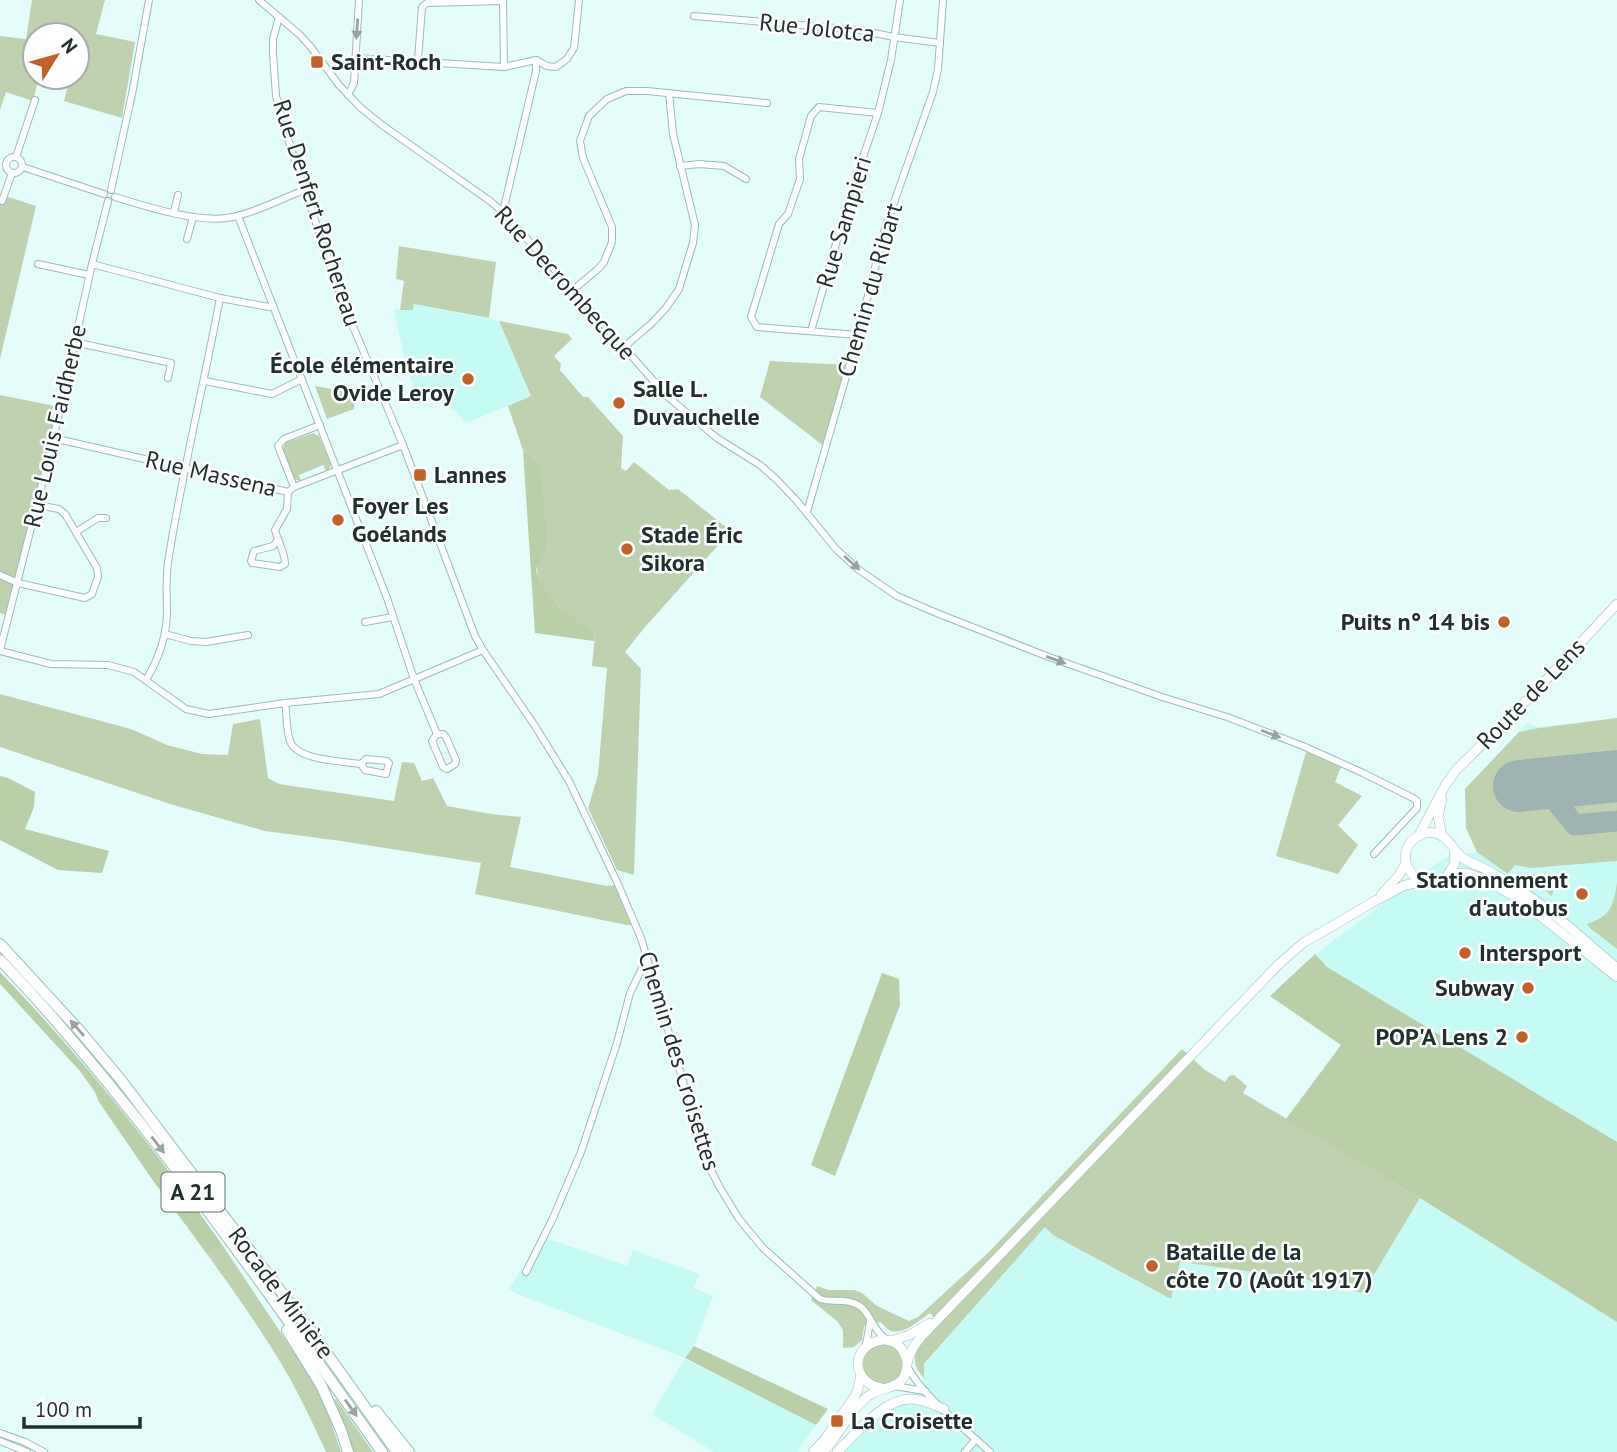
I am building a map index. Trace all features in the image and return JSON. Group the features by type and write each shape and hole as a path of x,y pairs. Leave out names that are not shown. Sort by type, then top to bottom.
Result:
{"highway":[{"name":"Rocade Minière","path":"0,944 121,1080 310,1330 397,1452"},
{"name":"Rocade Minière","path":"0,960 115,1092 202,1203 382,1452"},
{"path":"268,1293 321,1385 348,1452"},
{"path":"310,1330 409,1452"}],"main road":[{"name":"Route de Lens","path":"1419,835 1457,769 1617,604"},
{"name":"Route de Lens","path":"1442,836 1438,816 1446,784"},
{"path":"1375,901 1399,875 1406,863 1410,842 1419,835 1435,833 1452,844 1455,863 1447,876"},
{"path":"1454,850 1531,897 1617,968"},
{"path":"1406,863 1412,875 1423,882"},
{"path":"823,1452 864,1399 901,1381 913,1347 940,1317 1277,965 1303,943 1405,885 1436,882 1447,876 1466,873 1484,879 1519,899 1617,977"},
{"path":"813,1452 855,1396 860,1382 859,1361 863,1349 875,1341 890,1341 909,1335 940,1317"},
{"path":"890,1341 901,1347 907,1364"},
{"path":"861,1374 870,1385 888,1387"},
{"path":"837,1452 884,1407 901,1400 915,1399 944,1409"}],"street":[{"path":"110,193 149,0"},
{"name":"Rue Decrombecque","path":"259,0 310,46 348,95 382,125 503,212 668,397 718,438 760,465 776,479 836,549 859,570 897,596 939,614 1049,657 1227,717 1346,765 1417,801 1418,808 1398,830"},
{"path":"348,95 354,83 359,0"},
{"path":"418,60 422,8 427,3 503,0 504,67"},
{"path":"355,58 504,67 537,60 547,66 556,67 574,48 579,0"},
{"name":"Rue Sampieri","path":"811,331 839,233 849,222 862,181 860,166 878,113 891,60 900,0"},
{"name":"Chemin du Ribart","path":"807,512 886,228 933,92 938,69 943,0"},
{"name":"Rue Jolotca","path":"694,16 859,30 940,43"},
{"name":"Rue Denfert Rochereau","path":"279,17 273,39 276,96 341,298 403,445 467,617 483,650 536,726 569,781"},
{"path":"503,212 537,60"},
{"path":"573,290 604,262 612,242 612,227 583,158 580,141 589,116 607,99 626,91 767,103"},
{"path":"624,347 651,324 679,289 693,243 695,225 673,134 669,93"},
{"path":"16,158 35,100"},
{"path":"858,335 757,327 751,317 779,224 788,214 800,179 799,159 811,116 819,107 878,113"},
{"path":"23,167 18,173 12,173 3,161 16,158 26,170 174,212 212,220 238,216 305,190"},
{"path":"680,166 724,166 746,180"},
{"path":"2,201 12,173"},
{"name":"Rue Louis Faidherbe","path":"0,650 108,201 104,198 110,193"},
{"path":"174,212 178,195"},
{"path":"187,239 193,216"},
{"path":"238,216 437,734"},
{"path":"38,264 89,275"},
{"path":"92,264 220,298 269,307 273,305"},
{"path":"146,680 159,653 164,634 167,616 166,574 184,468 205,380 220,298"},
{"path":"74,342 171,363 168,378"},
{"path":"205,380 272,394 302,379"},
{"path":"277,541 273,546 254,551 251,561 284,566 286,561 275,530 287,509 291,490 278,446 284,439 320,425"},
{"name":"Rue Massena","path":"53,438 291,490 403,445"},
{"path":"0,575 18,583 85,598 92,594 98,577 97,568 65,514 59,509 37,505"},
{"path":"75,532 98,519 106,518"},
{"path":"365,622 393,617"},
{"path":"164,634 206,642 248,635"},
{"path":"0,650 51,664 108,665 134,673 186,709 209,713 379,694 483,650"},
{"path":"285,703 290,741 296,751 307,756 361,764"},
{"path":"437,734 446,737 456,760 455,764 447,769 443,767 432,741 437,734"},
{"name":"Chemin des Croisettes","path":"569,781 641,938 706,1160 719,1186 739,1219 763,1248 811,1292 825,1301 851,1302 861,1306 876,1331 890,1341"},
{"path":"1374,855 1398,830 1410,842"},
{"path":"527,1272 581,1152 617,1043 630,993 647,958"},
{"path":"863,1349 870,1321"},
{"path":"907,1364 927,1392 990,1452"},
{"path":"888,1387 927,1392"},
{"path":"0,1433 44,1452"},
{"path":"965,1452 976,1439"},
{"path":"0,1441 27,1452"}],"shaded area":[{"name":"École élémentaire Ovide Leroy","path":"414,304 499,321 531,396 466,423 453,409 445,407 443,399 419,404 393,309 413,310"},
{"path":"1617,718 1539,728 1508,874 1515,865 1531,868 1617,861 1617,1143 1327,967 1315,954 1444,858 1476,852 1466,828 1465,789 1527,723 1539,727"},
{"path":"1420,1198 1617,1322 1617,1452 842,1452 880,1415 899,1404 911,1402 924,1379 924,1365 1045,1227 1171,1299 1180,1262 1299,1278 1363,1293"},
{"path":"540,1236 627,1266 633,1250 699,1274 694,1288 713,1296 694,1346 685,1359 816,1425 797,1452 714,1452 652,1414 685,1358 509,1289"}],"green space":[{"path":"32,0 105,0 96,34 135,42 122,118 64,101 66,91 91,91 91,21 29,21"},
{"path":"0,36 21,38 21,91 36,91 33,101 6,92 0,110"},
{"path":"0,194 36,206 0,359"},
{"path":"399,246 496,262 489,318 414,304 413,310 400,310 404,281 396,279"},
{"path":"499,321 568,334 572,339 554,356 561,364 560,370 583,397 588,397 623,436 621,468 626,471 634,462 669,490 678,489 731,531 625,652 641,669 634,875 617,870 588,808 598,775 607,668 592,666 595,635 567,614 541,585 538,575 540,463 523,450 508,406 531,396"},
{"path":"770,361 849,365 825,447 760,397"},
{"path":"315,386 355,393 354,409 327,419"},
{"path":"0,395 60,407 7,615 0,613"},
{"path":"313,433 319,436 331,464 329,470 326,471 323,465 299,475 301,481 294,479 283,449 285,443"},
{"path":"523,450 540,463 547,538 536,570 539,580 557,605 595,635 594,641 535,633"},
{"path":"0,694 131,729 167,745 202,754 228,755 233,724 260,719 268,778 279,784 394,801 402,762 414,763 422,781 433,778 447,806 521,817 510,867 607,886 618,885 635,925 475,894 481,863 265,831 170,804 0,747"},
{"path":"1617,718 1617,861 1531,868 1515,865 1508,874 1477,852 1466,828 1465,789 1519,732"},
{"path":"1306,752 1341,767 1335,782 1362,796 1338,825 1358,845 1338,874 1276,856"},
{"path":"0,776 35,792 34,807 25,829 109,851 102,873 58,870 0,840"},
{"path":"1533,875 1557,877 1552,896 1530,878"},
{"path":"1617,883 1617,949 1587,924 1601,918 1610,910"},
{"path":"1315,954 1327,967 1617,1142 1617,1322 1420,1198 1286,1119 1341,1045 1270,996"},
{"path":"0,972 60,1037 117,1105 223,1246 207,1254 154,1182 79,1070 0,984"},
{"path":"882,973 899,979 900,1005 835,1176 811,1165"},
{"path":"1182,1049 1205,1070 1225,1082 1229,1076 1234,1075 1247,1086 1243,1093 1420,1198 1363,1293 1299,1278 1180,1262 1171,1299 1053,1235 1045,1227 924,1364 924,1379 916,1365 915,1357 923,1341 940,1324 930,1313 910,1327 894,1332 880,1322 864,1326 862,1340 854,1347 843,1348 843,1330 837,1321 811,1300 817,1286 829,1290 854,1290 862,1293 877,1306 909,1321 918,1317 989,1252"},
{"path":"223,1246 309,1375 327,1410 341,1452 326,1452 278,1359 207,1254"},
{"path":"883,1344 897,1350 903,1364 897,1378 883,1384 869,1378 863,1364 869,1350"},
{"path":"694,1346 828,1409 816,1425 685,1358"},
{"path":"336,1399 373,1452 353,1452 333,1401"}],"taxiway":[{"path":"1541,783 1575,825 1617,821"}],"runway":[{"path":"1519,786 1617,776"}],"place":[{"name":"Saint-Roch","path":"317,62"},
{"name":"École élémentaire Ovide Leroy","path":"468,379"},
{"name":"Salle L. Duvauchelle","path":"619,403"},
{"name":"Lannes","path":"420,475"},
{"name":"Foyer Les Goélands","path":"338,520"},
{"name":"Stade Éric Sikora","path":"627,549"},
{"name":"Puits n° 14 bis","path":"1504,622"},
{"name":"Stationnement d'autobus","path":"1582,894"},
{"name":"Intersport","path":"1465,953"},
{"name":"Subway","path":"1528,988"},
{"name":"POP'A Lens 2","path":"1522,1037"},
{"name":"Bataille de la côte 70 (Août 1917)","path":"1152,1266"},
{"name":"La Croisette","path":"837,1421"}]}
